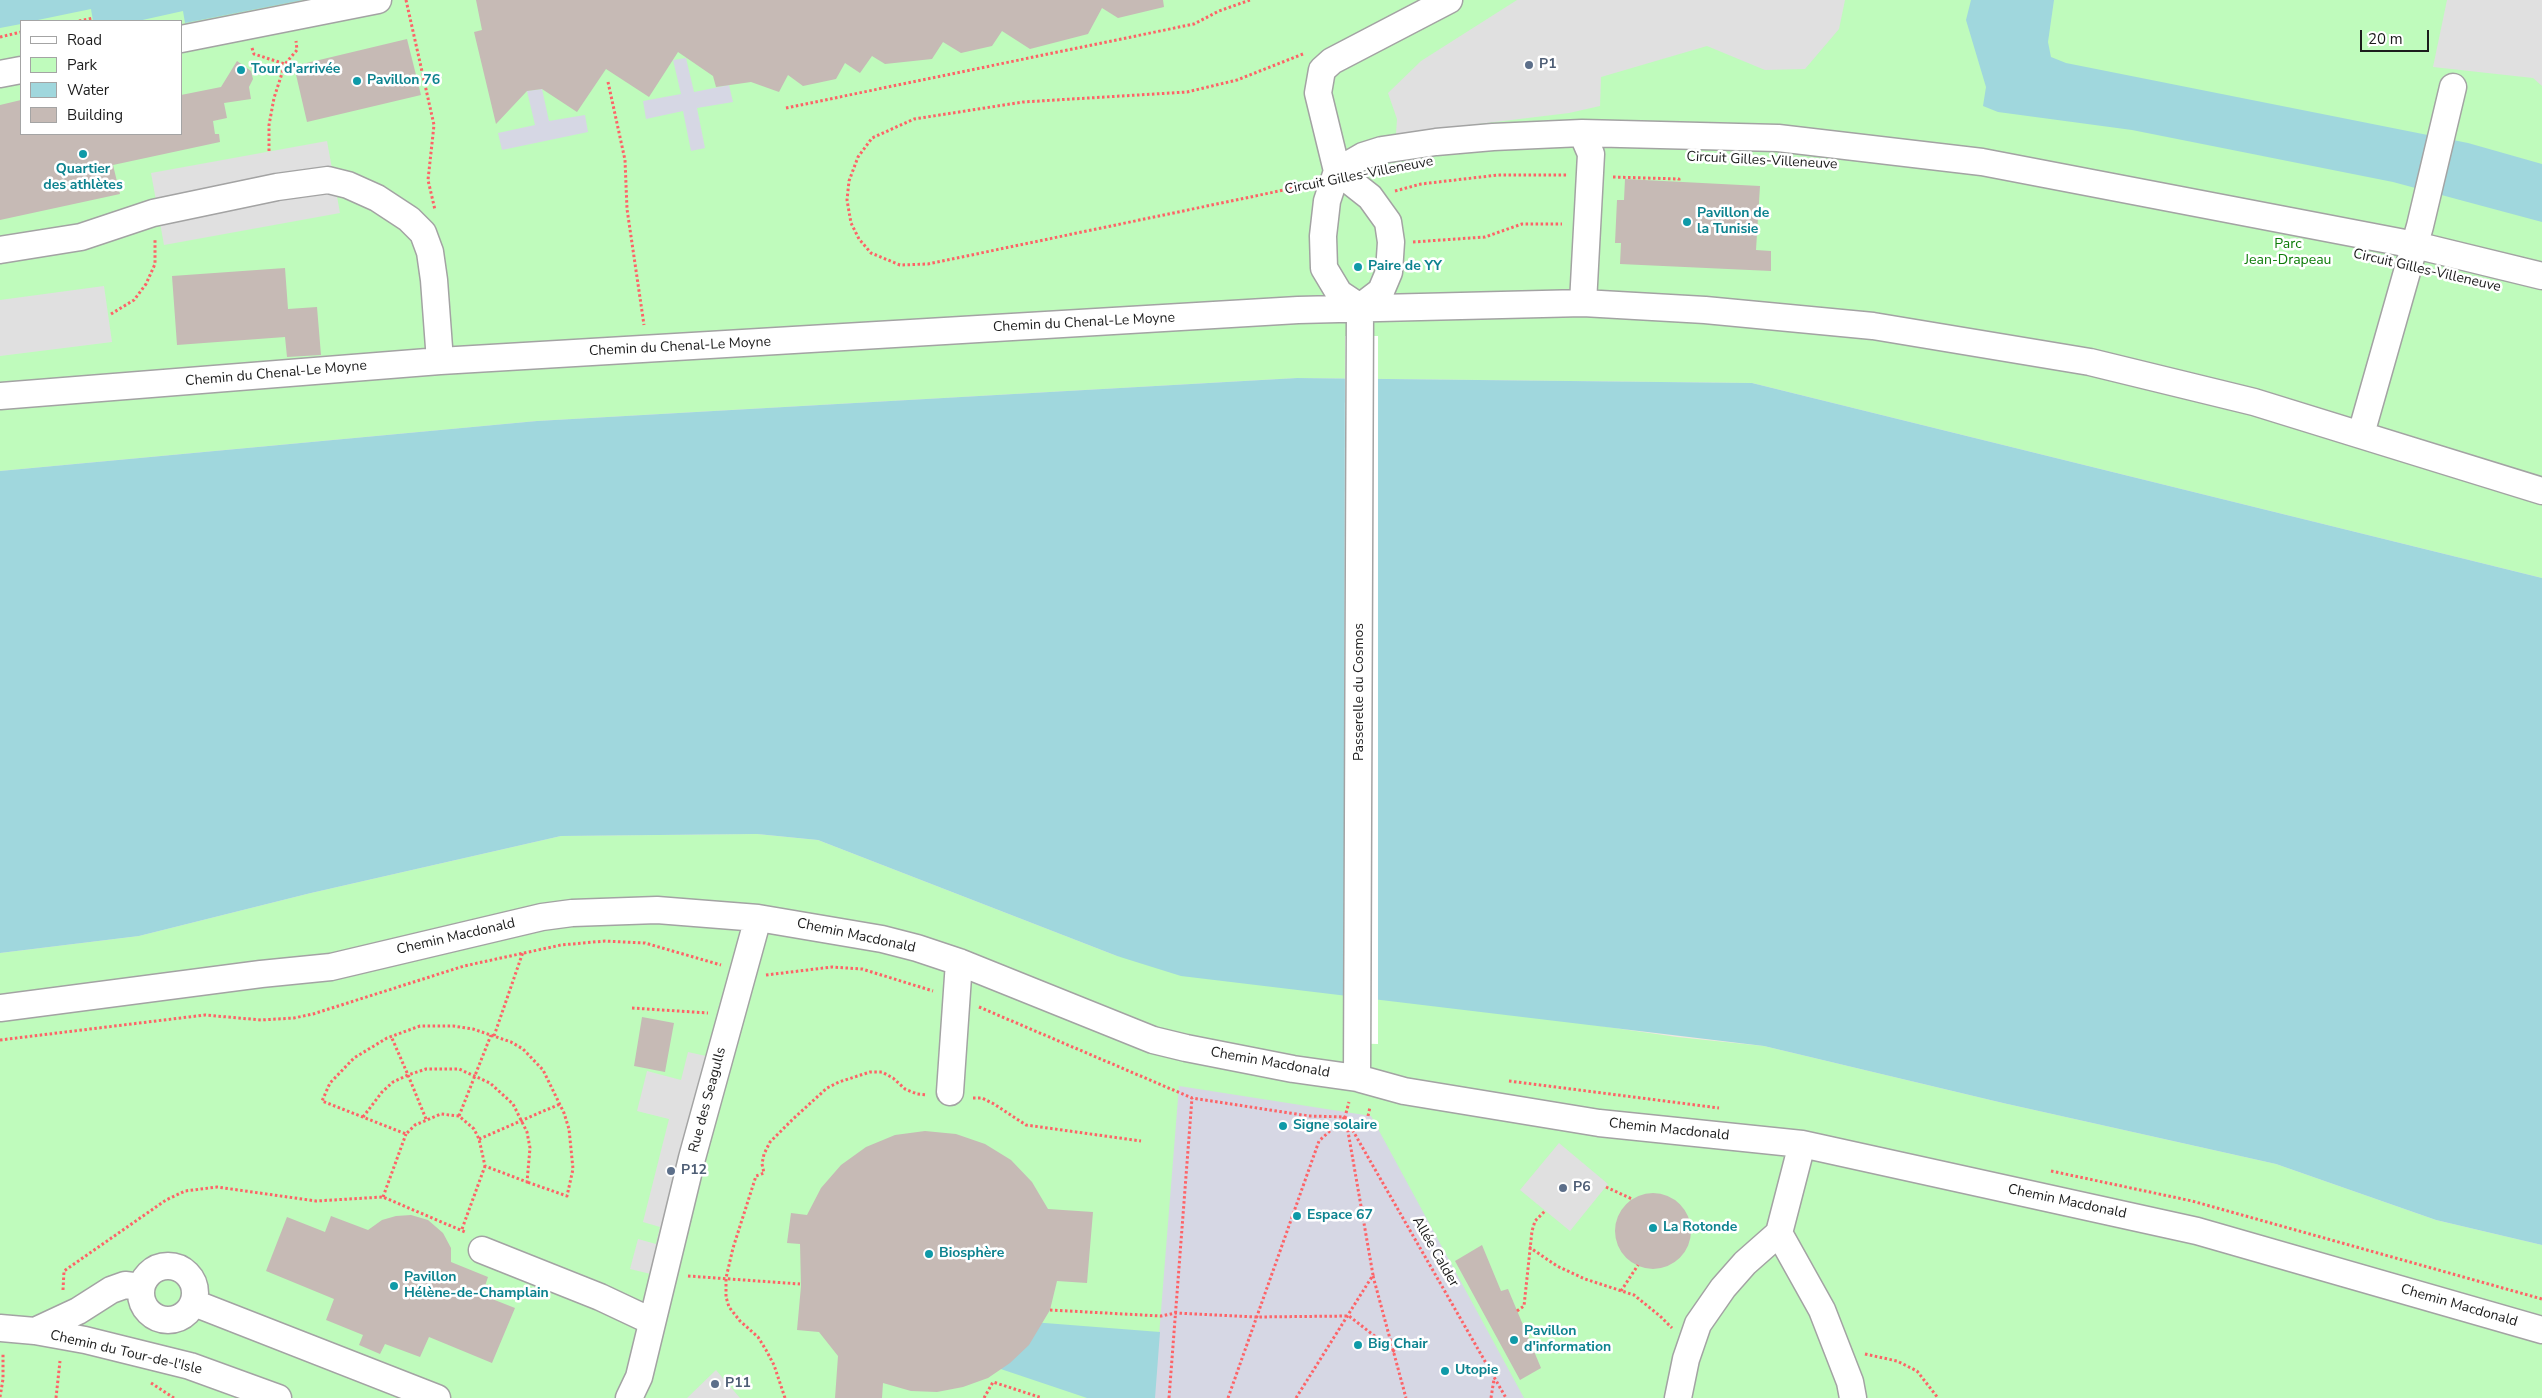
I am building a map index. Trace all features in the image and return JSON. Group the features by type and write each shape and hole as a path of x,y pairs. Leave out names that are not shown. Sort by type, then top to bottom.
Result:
{"street":[{"path":"182,39 378,0"},
{"name":"Circuit Gilles-Villeneuve","path":"1448,0 1332,61 1322,70 1318,93 1336,175 1363,156 1436,142 1582,133 1778,138 1991,164 2418,235 2542,276"},
{"path":"0,74 20,70"},
{"path":"2361,434 2418,235 2453,87"},
{"path":"1582,133 1601,182 1587,225 1583,303"},
{"path":"1336,175 1370,197 1388,222 1390,232 1389,272 1381,291 1360,307 1338,293 1324,268 1323,236 1328,201 1336,175"},
{"path":"0,250 80,237 152,213 277,187 328,180 348,185 377,198 409,219 423,233 434,280 440,361"},
{"name":"Chemin du Chenal-Le Moyne","path":"0,396 440,361 1360,307 1583,303 1705,310 1816,320 1950,337 2142,373 2254,402 2542,491"},
{"name":"Passerelle du Cosmos","path":"1357,1078 1360,307"},
{"name":"Chemin Macdonald","path":"0,1008 261,974 331,967 542,917 572,913 657,910 758,918 882,939 959,962 1153,1040 1284,1067 1357,1078 1404,1091 1599,1123 1802,1144 2197,1231 2542,1330"},
{"name":"Rue des Seagulls","path":"629,1398 639,1377 651,1321 692,1158 758,918"},
{"path":"951,1095 959,962"},
{"path":"1678,1398 1686,1359 1698,1324 1723,1288 1745,1263 1780,1233 1802,1144"},
{"path":"1780,1233 1822,1310 1850,1382 1853,1398"},
{"path":"482,1250 600,1297 651,1321"},
{"path":"176,1266 190,1277 195,1294 194,1303 182,1317 164,1321 156,1318 143,1305 141,1287 150,1272 158,1267 176,1266"},
{"path":"34,1331 78,1311 111,1290 125,1285 141,1287"},
{"path":"194,1303 437,1398"},
{"name":"Chemin du Tour-de-l'Isle","path":"1,1340 34,1331 85,1340 190,1366 278,1398"}],"path":[{"path":"406,0 434,125 428,180 441,231 426,243"},
{"path":"786,108 1194,24 1219,11 1250,0"},
{"path":"84,20 93,18"},
{"path":"0,37 20,32"},
{"path":"269,152 269,125 274,98 286,64 297,50 295,38"},
{"name":"Circuit Gilles-Villeneuve","path":"1305,53 1237,80 1187,92 1022,102 914,119 872,138 858,157 849,181 847,200 851,223 859,239 871,253 900,265 928,264 1336,175"},
{"path":"254,54 286,64"},
{"path":"608,82 625,160 627,209 647,349"},
{"path":"1387,192 1421,184 1498,175 1551,174 1601,182 1612,176 1679,179 1679,182"},
{"path":"111,314 134,300 146,284 155,264 156,248 152,213"},
{"path":"1408,242 1484,237 1522,224 1587,225"},
{"path":"0,1040 205,1015 261,1020 294,1018 320,1012 464,966 523,952 605,941 645,942 725,966"},
{"path":"459,1116 523,952"},
{"path":"764,976 832,967 862,969 957,998 1192,1098 1309,1116 1345,1117"},
{"path":"632,1008 700,1012 731,1018"},
{"path":"406,1134 322,1101 330,1083 354,1058 369,1046 420,1026 439,1025 473,1030 511,1042 533,1058 543,1070 560,1104 569,1129 572,1149 573,1169 567,1196 485,1166"},
{"path":"391,1036 426,1119"},
{"path":"363,1117 382,1092 394,1082 408,1075 426,1069 441,1068 459,1069 476,1074 502,1093 522,1120 530,1148 527,1182"},
{"path":"785,1398 774,1365 758,1336 740,1321 729,1307 726,1297 726,1278 733,1248 756,1176 764,1172 762,1164 764,1154 770,1142 827,1088 870,1072 882,1072 893,1078 904,1089 917,1094 982,1098 1026,1125 1141,1141"},
{"path":"1357,1078 1345,1117 1373,1275 1406,1398"},
{"path":"1169,1398 1192,1098"},
{"path":"479,1139 560,1104"},
{"path":"63,1293 64,1270 151,1210 185,1191 217,1187 316,1201 383,1197 462,1229 485,1166 479,1139 474,1129 459,1116 441,1114 426,1119 406,1134 383,1197"},
{"path":"1228,1398 1319,1141 1345,1117"},
{"name":"Allée Calder","path":"1345,1117 1506,1398"},
{"path":"1606,1186 1632,1199"},
{"path":"1518,1311 1524,1306 1529,1247 1535,1221 1545,1211"},
{"path":"1529,1247 1557,1266 1634,1295 1660,1316 1674,1331"},
{"path":"1621,1291 1638,1265"},
{"path":"681,1275 800,1284"},
{"path":"1296,1398 1373,1275"},
{"path":"1050,1310 1161,1316 1176,1313 1256,1317 1348,1316 1395,1352"},
{"path":"0,1397 3,1379 1,1340"},
{"path":"1838,1353 1868,1355 1898,1361 1917,1371 1938,1398"},
{"path":"56,1398 60,1358"},
{"path":"1491,1398 1494,1377"},
{"path":"984,1398 993,1382 1042,1398"}],"green space":[{"name":"Parc Jean-Drapeau","path":"0,0 2542,0 2542,578 1752,383 1297,378 537,421 0,471"},
{"path":"757,834 818,840 1117,956 1677,1037 1764,1046 2003,1103 2276,1164 2436,1220 2542,1245 2542,1398 0,1398 0,953 139,936 311,893 561,836"}],"shaded area":[{"name":"P1","path":"1517,0 1845,0 1839,29 1805,69 1765,70 1707,46 1601,77 1600,106 1569,113 1396,134 1397,119 1388,93 1421,61"},
{"path":"2447,0 2542,0 2542,86 2533,78 2433,67"},
{"path":"686,58 694,92 729,85 733,102 697,108 705,148 691,151 683,111 646,119 643,101 681,94 673,60"},
{"path":"542,89 549,121 585,115 588,132 502,150 498,133 535,125 527,91"},
{"path":"327,141 340,213 164,245 151,173"},
{"path":"104,286 112,342 0,356 0,300"},
{"name":"P12","path":"688,1052 715,1058 659,1276 630,1269 638,1239 656,1244 660,1227 643,1222 669,1119 637,1111 647,1071 681,1080"},
{"name":"Espace 67","path":"1179,1086 1371,1116 1524,1398 1154,1398"},
{"name":"P6","path":"1559,1143 1608,1184 1570,1231 1520,1190"},
{"name":"P11","path":"716,1370 740,1398 687,1398"}],"water":[{"path":"0,0 303,0 185,23 183,11 142,20 93,20 91,9 38,20 20,20 20,24 0,28"},
{"path":"1971,0 2054,0 2048,42 2051,57 2066,63 2468,143 2542,164 2542,222 2393,182 2132,130 1998,112 1983,106 1986,87 1966,20"},
{"path":"1297,378 1752,383 2542,578 2542,1245 2436,1220 2276,1164 2003,1103 1764,1046 1181,976 1117,956 818,840 757,834 561,836 311,893 139,936 0,953 0,471 537,421"},
{"path":"968,1317 1160,1332 1155,1398 1087,1398 965,1357"}],"pier":[{"path":"1345,336 1378,336 1378,1044 1344,1043"}],"building":[{"path":"476,0 1163,0 1164,7 1118,18 1102,8 1088,34 1030,49 1002,31 992,46 961,53 943,42 932,59 885,64 872,56 860,73 845,63 836,79 803,86 788,75 779,92 751,82 716,87 713,76 678,52 649,97 606,69 577,112 542,89 527,91 496,124 474,32 482,30"},
{"name":"Pavillon 76","path":"407,39 421,95 307,122 294,66"},
{"name":"Quartier des athlètes","path":"237,61 251,71 253,79 249,87 251,99 224,103 227,118 213,121 215,134 219,134 220,142 113,165 120,194 0,220 0,105 20,100 20,135 182,135 182,95 221,87"},
{"name":"Pavillon de la Tunisie","path":"1625,179 1760,186 1756,250 1771,251 1771,271 1620,264 1621,243 1615,243 1617,200 1624,200"},
{"path":"285,268 288,309 317,307 321,355 287,357 285,337 177,345 172,276"},
{"path":"642,1017 674,1023 665,1072 634,1066"},
{"name":"Biosphère","path":"925,1131 956,1134 985,1144 1011,1160 1032,1182 1048,1209 1093,1212 1087,1283 1057,1281 1050,1310 1029,1345 1010,1363 988,1378 963,1387 937,1392 911,1391 883,1383 882,1398 835,1398 838,1356 819,1332 797,1330 801,1286 800,1244 787,1243 791,1213 807,1215 821,1188 841,1165 866,1147 895,1135"},
{"name":"La Rotonde","path":"1653,1193 1667,1196 1680,1204 1688,1217 1691,1231 1688,1245 1680,1258 1667,1266 1653,1269 1639,1266 1626,1258 1618,1245 1615,1231 1618,1217 1626,1204 1639,1196"},
{"name":"Pavillon Hélène-de-Champlain","path":"411,1215 428,1220 443,1233 451,1248 451,1262 488,1277 482,1295 515,1308 492,1363 429,1337 420,1357 385,1344 380,1354 359,1345 363,1335 326,1320 334,1299 266,1271 287,1217 325,1232 331,1216 368,1230 382,1220 396,1216"},
{"name":"Pavillon d'information","path":"1482,1245 1501,1291 1508,1289 1541,1368 1520,1380 1455,1261"}],"place":[{"name":"P1","path":"1529,65"},
{"name":"Tour d'arrivée","path":"241,70"},
{"name":"Pavillon 76","path":"357,81"},
{"name":"Quartier des athlètes","path":"83,154"},
{"name":"Pavillon de la Tunisie","path":"1687,222"},
{"name":"Paire de YY","path":"1358,267"},
{"name":"Signe solaire","path":"1283,1126"},
{"name":"P12","path":"671,1171"},
{"name":"P6","path":"1563,1188"},
{"name":"Espace 67","path":"1297,1216"},
{"name":"La Rotonde","path":"1653,1228"},
{"name":"Biosphère","path":"929,1254"},
{"name":"Pavillon Hélène-de-Champlain","path":"394,1286"},
{"name":"Pavillon d'information","path":"1514,1340"},
{"name":"Big Chair","path":"1358,1345"},
{"name":"Utopie","path":"1445,1371"},
{"name":"P11","path":"715,1384"}]}
